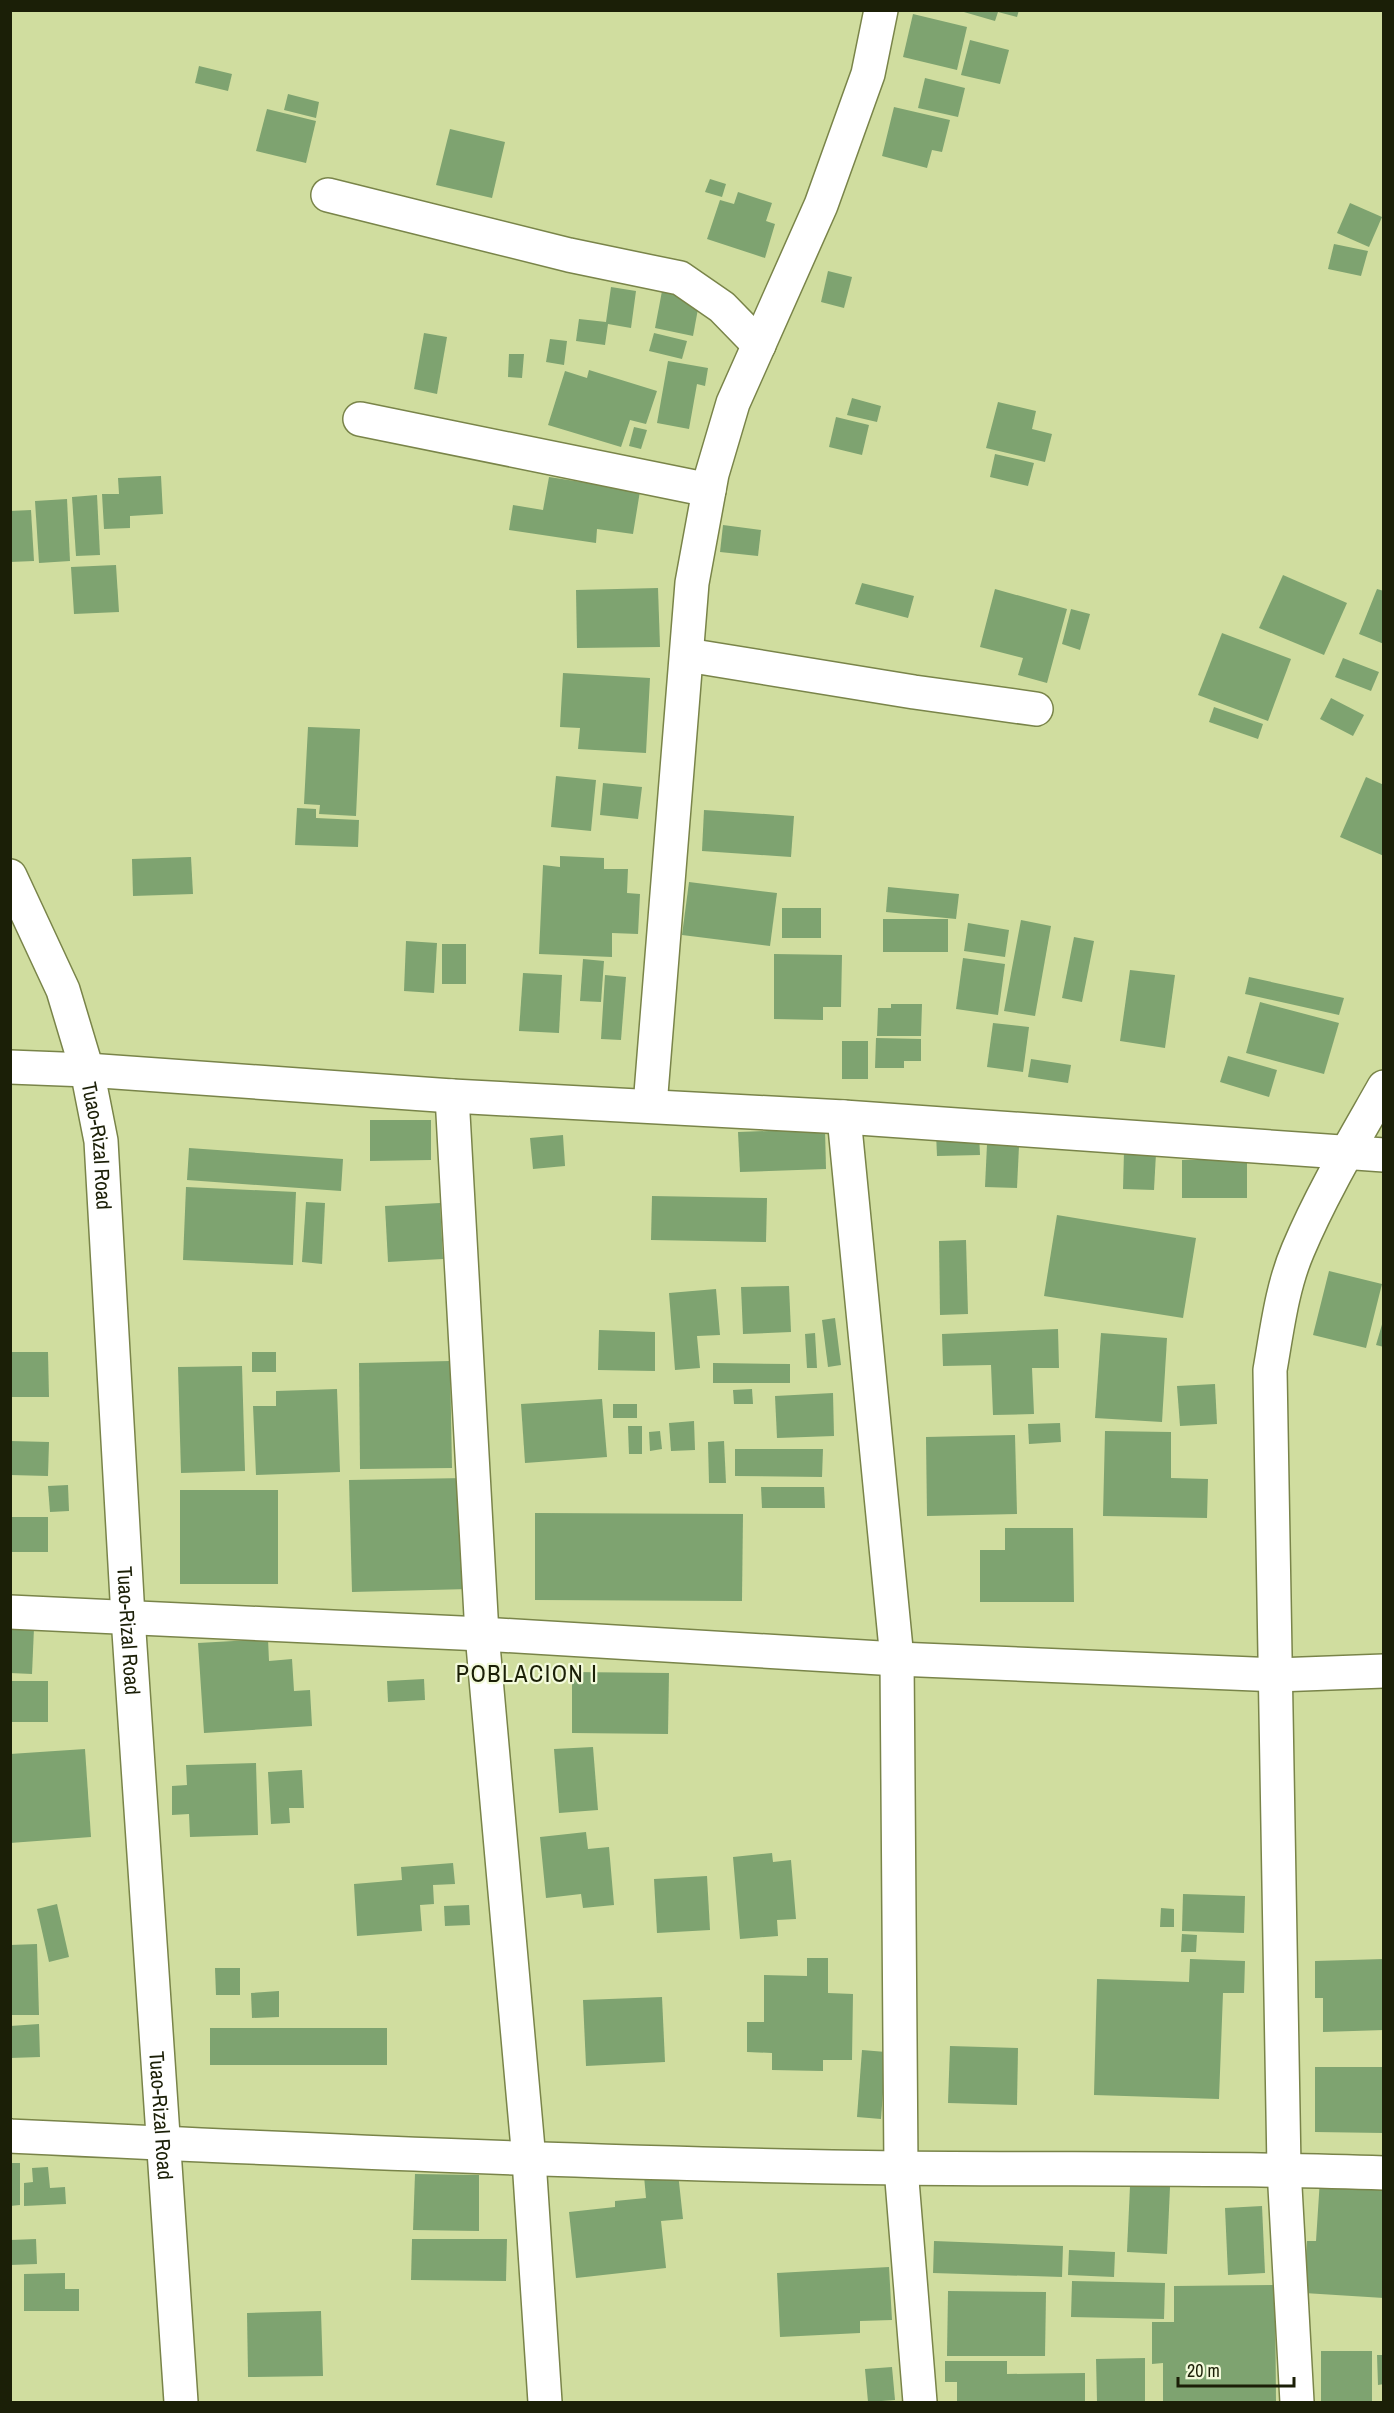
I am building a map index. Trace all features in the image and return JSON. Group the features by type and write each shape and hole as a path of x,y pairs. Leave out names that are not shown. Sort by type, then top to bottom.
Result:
{"street":[{"path":"650,1106 692,584 709,490 733,403 821,205 868,74 881,10"},
{"path":"328,195 568,255 680,278 722,307 759,345"},
{"path":"360,419 709,490"},
{"path":"687,655 1036,709"},
{"name":"Tuao-Rizal Road","path":"10,876 63,990 87,1070 101,1141 107,1210 128,1617 181,2403"},
{"path":"10,1066 452,1096 844,1117 1383,1155"},
{"path":"1297,2403 1284,2169 1270,1370 1281,1309 1297,1251 1383,1087"},
{"path":"452,1096 482,1634 529,2160 545,2403"},
{"path":"844,1117 897,1659 901,2168 920,2403"},
{"path":"10,1612 482,1634 897,1659 1276,1676 1383,1671"},
{"path":"10,2136 529,2160 901,2168 1284,2169 1383,2174"}],"building":[{"path":"957,10 1019,10 1017,17 998,12 995,21"},
{"path":"913,14 967,27 957,70 903,57"},
{"path":"970,40 1009,50 1000,84 961,75"},
{"path":"199,66 232,74 228,91 195,83"},
{"path":"925,78 965,88 958,117 918,108"},
{"path":"288,94 319,102 316,118 284,110"},
{"path":"894,107 950,120 942,152 932,150 927,168 882,156"},
{"path":"267,109 316,121 306,163 256,151"},
{"path":"450,129 505,142 492,198 436,185"},
{"path":"710,179 726,184 722,197 705,192"},
{"path":"738,192 772,203 766,221 775,224 765,258 707,239 720,200 734,204"},
{"path":"1350,203 1382,217 1369,247 1337,233"},
{"path":"1334,244 1368,251 1361,276 1328,269"},
{"path":"828,271 852,277 844,308 821,302"},
{"path":"611,287 636,291 631,328 608,324 605,345 576,341 579,319 606,322"},
{"path":"662,291 700,298 693,336 655,328"},
{"path":"424,333 447,337 437,394 414,389"},
{"path":"654,333 687,341 682,359 649,351"},
{"path":"550,339 567,341 564,365 546,362"},
{"path":"509,354 524,354 522,378 508,377"},
{"path":"668,361 708,368 705,386 697,384 689,429 657,423"},
{"path":"589,370 657,391 646,424 630,420 621,447 548,425 565,371 587,378"},
{"path":"852,398 881,406 877,422 847,415"},
{"path":"998,402 1036,411 1032,429 1052,434 1045,462 986,448"},
{"path":"836,417 869,425 862,455 829,447"},
{"path":"634,427 647,430 641,449 629,446"},
{"path":"995,454 1034,463 1028,486 990,477"},
{"path":"161,476 163,514 130,516 130,528 104,529 102,494 119,494 118,478"},
{"path":"549,477 640,491 633,534 597,529 596,543 509,530 513,505 543,510"},
{"path":"97,495 100,555 76,556 72,497"},
{"path":"67,499 70,561 39,563 35,501"},
{"path":"31,510 34,561 10,562 10,511"},
{"path":"723,525 761,530 758,556 720,552"},
{"path":"116,565 119,612 74,614 71,567"},
{"path":"1283,575 1347,603 1324,655 1259,628"},
{"path":"862,583 914,596 908,618 855,604"},
{"path":"658,588 660,647 577,648 576,590"},
{"path":"995,589 1067,609 1047,683 1018,675 1023,658 980,647"},
{"path":"1377,589 1384,591 1384,644 1359,634"},
{"path":"1071,609 1090,614 1080,650 1062,644"},
{"path":"1222,633 1291,659 1268,721 1198,695"},
{"path":"1343,658 1379,672 1371,691 1335,677"},
{"path":"563,673 650,678 646,753 578,749 580,728 560,727"},
{"path":"1331,698 1364,715 1353,736 1320,719"},
{"path":"1214,707 1263,724 1258,739 1209,722"},
{"path":"308,727 360,729 356,816 319,814 320,805 304,804"},
{"path":"556,776 596,780 591,831 551,827"},
{"path":"1366,777 1384,785 1384,856 1340,837"},
{"path":"603,783 642,787 638,819 600,815"},
{"path":"297,808 316,809 316,818 359,820 358,847 295,845"},
{"path":"704,810 794,816 791,857 702,851"},
{"path":"560,856 604,858 604,869 628,869 627,893 640,894 638,934 612,933 612,957 539,954 543,865 560,867"},
{"path":"191,857 193,894 133,896 132,859"},
{"path":"689,882 777,893 770,946 682,935"},
{"path":"888,887 959,894 956,919 886,912"},
{"path":"782,908 821,908 821,938 782,938"},
{"path":"883,919 948,919 948,952 883,952"},
{"path":"1021,920 1051,926 1035,1016 1004,1011"},
{"path":"968,923 1009,930 1005,957 964,951"},
{"path":"1074,937 1094,941 1082,1002 1062,998"},
{"path":"406,941 437,943 434,993 404,991"},
{"path":"442,944 466,944 466,984 442,984"},
{"path":"774,954 842,955 841,1007 823,1007 823,1020 774,1019"},
{"path":"963,958 1005,964 998,1015 956,1009"},
{"path":"583,959 604,961 601,1002 580,1001"},
{"path":"1130,970 1175,975 1165,1048 1120,1041"},
{"path":"523,973 562,975 559,1033 519,1031"},
{"path":"605,975 626,977 621,1040 601,1039"},
{"path":"1249,977 1344,998 1339,1015 1245,994"},
{"path":"1260,1002 1339,1023 1324,1074 1246,1053"},
{"path":"891,1004 922,1004 921,1036 877,1036 878,1008 891,1008"},
{"path":"993,1023 1029,1027 1023,1072 987,1067"},
{"path":"876,1038 921,1039 921,1061 904,1061 904,1068 875,1068"},
{"path":"842,1041 868,1041 868,1079 842,1079"},
{"path":"1228,1056 1277,1070 1269,1097 1220,1082"},
{"path":"1031,1059 1071,1065 1068,1083 1028,1077"},
{"path":"370,1120 431,1120 431,1160 370,1161"},
{"path":"825,1129 826,1169 740,1172 738,1132"},
{"path":"936,1133 979,1133 980,1155 937,1156"},
{"path":"563,1135 565,1166 533,1169 530,1138"},
{"path":"987,1144 1019,1146 1017,1188 985,1187"},
{"path":"189,1148 343,1159 341,1191 187,1180"},
{"path":"1124,1151 1156,1153 1154,1190 1123,1189"},
{"path":"1182,1160 1247,1160 1247,1198 1182,1198"},
{"path":"186,1187 296,1192 293,1265 183,1260"},
{"path":"652,1196 767,1198 766,1242 651,1240"},
{"path":"306,1202 325,1203 322,1264 302,1262"},
{"path":"440,1203 443,1259 388,1262 385,1206"},
{"path":"1057,1215 1196,1238 1183,1318 1044,1296"},
{"path":"966,1240 968,1314 940,1315 939,1241"},
{"path":"1329,1271 1382,1284 1366,1348 1313,1335"},
{"path":"789,1286 791,1332 743,1334 741,1287"},
{"path":"716,1289 720,1335 697,1336 700,1368 675,1370 669,1293"},
{"path":"835,1318 841,1365 828,1367 822,1320"},
{"path":"1384,1321 1384,1347 1376,1345"},
{"path":"1058,1329 1059,1368 1032,1368 1034,1414 993,1415 991,1365 943,1366 942,1334"},
{"path":"599,1330 655,1332 655,1371 598,1370"},
{"path":"815,1333 817,1368 807,1368 805,1334"},
{"path":"1101,1333 1167,1338 1162,1422 1095,1418"},
{"path":"10,1352 48,1352 49,1397 10,1397"},
{"path":"252,1352 276,1352 276,1372 252,1372"},
{"path":"450,1361 452,1468 360,1469 359,1363"},
{"path":"713,1363 790,1364 790,1383 713,1383"},
{"path":"242,1366 245,1471 181,1473 178,1367"},
{"path":"1215,1384 1217,1424 1180,1426 1177,1386"},
{"path":"337,1389 340,1472 256,1475 253,1406 276,1406 276,1391"},
{"path":"752,1389 753,1404 734,1404 733,1390"},
{"path":"833,1393 834,1436 777,1438 775,1396"},
{"path":"602,1399 607,1457 525,1463 521,1404"},
{"path":"613,1404 637,1404 637,1418 613,1418"},
{"path":"694,1421 695,1450 671,1451 669,1423"},
{"path":"1060,1423 1061,1442 1029,1444 1028,1424"},
{"path":"628,1426 642,1426 642,1454 629,1454"},
{"path":"660,1431 662,1449 650,1451 649,1432"},
{"path":"1105,1431 1171,1432 1171,1478 1208,1479 1207,1518 1103,1516"},
{"path":"1015,1435 1017,1514 927,1516 926,1437"},
{"path":"10,1441 49,1442 48,1476 10,1475"},
{"path":"724,1441 726,1483 709,1483 708,1442"},
{"path":"735,1449 823,1449 822,1477 735,1476"},
{"path":"466,1478 469,1589 352,1592 349,1480"},
{"path":"68,1485 69,1511 50,1512 48,1486"},
{"path":"761,1487 824,1487 825,1508 762,1508"},
{"path":"180,1490 278,1490 278,1584 180,1584"},
{"path":"535,1513 743,1514 742,1601 535,1600"},
{"path":"10,1517 48,1517 48,1552 10,1552"},
{"path":"1005,1528 1073,1528 1074,1602 980,1602 980,1550 1005,1550"},
{"path":"10,1627 34,1628 32,1674 10,1673"},
{"path":"268,1639 269,1661 292,1659 294,1691 310,1690 312,1726 204,1733 198,1643"},
{"path":"572,1672 669,1673 668,1734 572,1733"},
{"path":"424,1679 425,1700 388,1702 387,1681"},
{"path":"10,1681 48,1681 48,1722 10,1722"},
{"path":"593,1747 598,1810 559,1813 554,1749"},
{"path":"85,1749 91,1837 10,1843 10,1754"},
{"path":"256,1763 258,1835 190,1837 189,1814 172,1815 172,1786 187,1785 186,1765"},
{"path":"302,1770 304,1808 289,1808 290,1823 271,1824 268,1772"},
{"path":"586,1832 588,1849 609,1847 614,1905 583,1908 581,1894 546,1898 540,1837"},
{"path":"772,1853 773,1862 791,1860 796,1919 777,1920 778,1936 740,1939 733,1857"},
{"path":"453,1863 455,1884 433,1885 434,1904 420,1905 422,1931 357,1936 354,1884 402,1880 401,1867"},
{"path":"707,1876 710,1930 657,1933 654,1879"},
{"path":"1183,1894 1245,1896 1244,1933 1182,1931"},
{"path":"57,1904 69,1957 49,1962 37,1909"},
{"path":"469,1905 470,1925 445,1926 444,1906"},
{"path":"1161,1908 1174,1909 1174,1927 1160,1927"},
{"path":"1182,1934 1197,1935 1196,1952 1181,1952"},
{"path":"37,1944 39,2015 10,2015 10,1945"},
{"path":"807,1958 828,1958 828,1993 853,1994 852,2060 823,2060 823,2071 772,2070 772,2053 747,2052 747,2022 764,2022 764,1975 807,1976"},
{"path":"1190,1959 1245,1961 1244,1993 1223,1993 1219,2099 1094,2095 1097,1979 1189,1982"},
{"path":"1384,1959 1384,2030 1323,2032 1323,1998 1315,1998 1315,1961"},
{"path":"215,1968 240,1968 240,1995 216,1995"},
{"path":"279,1991 279,2017 252,2018 251,1993"},
{"path":"662,1997 665,2062 586,2066 583,2000"},
{"path":"39,2024 40,2057 10,2058 10,2026"},
{"path":"210,2028 387,2028 387,2065 210,2065"},
{"path":"950,2046 1018,2048 1017,2105 948,2103"},
{"path":"862,2050 886,2052 881,2119 857,2117"},
{"path":"1315,2067 1384,2067 1384,2133 1315,2132"},
{"path":"10,2163 20,2163 20,2205 10,2206"},
{"path":"48,2167 50,2188 65,2187 66,2204 24,2206 24,2183 33,2182 32,2168"},
{"path":"678,2173 683,2219 661,2221 666,2268 576,2278 569,2212 615,2207 615,2201 646,2198 644,2176"},
{"path":"415,2174 479,2175 479,2231 413,2230"},
{"path":"1320,2179 1384,2183 1384,2298 1304,2293 1307,2241 1316,2241"},
{"path":"1130,2186 1170,2187 1167,2254 1127,2252"},
{"path":"1262,2206 1265,2273 1228,2275 1225,2208"},
{"path":"36,2239 37,2264 10,2265 10,2240"},
{"path":"412,2239 507,2239 506,2281 411,2280"},
{"path":"934,2241 1063,2246 1062,2277 933,2273"},
{"path":"1069,2250 1115,2252 1114,2277 1068,2275"},
{"path":"889,2267 892,2320 860,2321 860,2333 780,2337 777,2273"},
{"path":"65,2273 65,2289 79,2289 79,2311 24,2311 24,2274"},
{"path":"1072,2281 1165,2283 1164,2319 1071,2317"},
{"path":"1275,2285 1276,2402 1163,2402 1163,2363 1152,2364 1152,2322 1174,2322 1174,2286"},
{"path":"948,2291 1046,2292 1045,2356 947,2356"},
{"path":"321,2311 323,2376 248,2377 247,2313"},
{"path":"1321,2351 1372,2351 1372,2402 1321,2402"},
{"path":"1377,2355 1384,2355 1384,2384 1378,2385"},
{"path":"1145,2358 1145,2402 1097,2402 1096,2359"},
{"path":"945,2361 1007,2361 1007,2374 1085,2373 1085,2402 957,2402 957,2382 945,2382"},
{"path":"892,2367 895,2400 868,2402 865,2369"}],"district":[{"name":"POBLACION I","path":"527,1673"}]}
